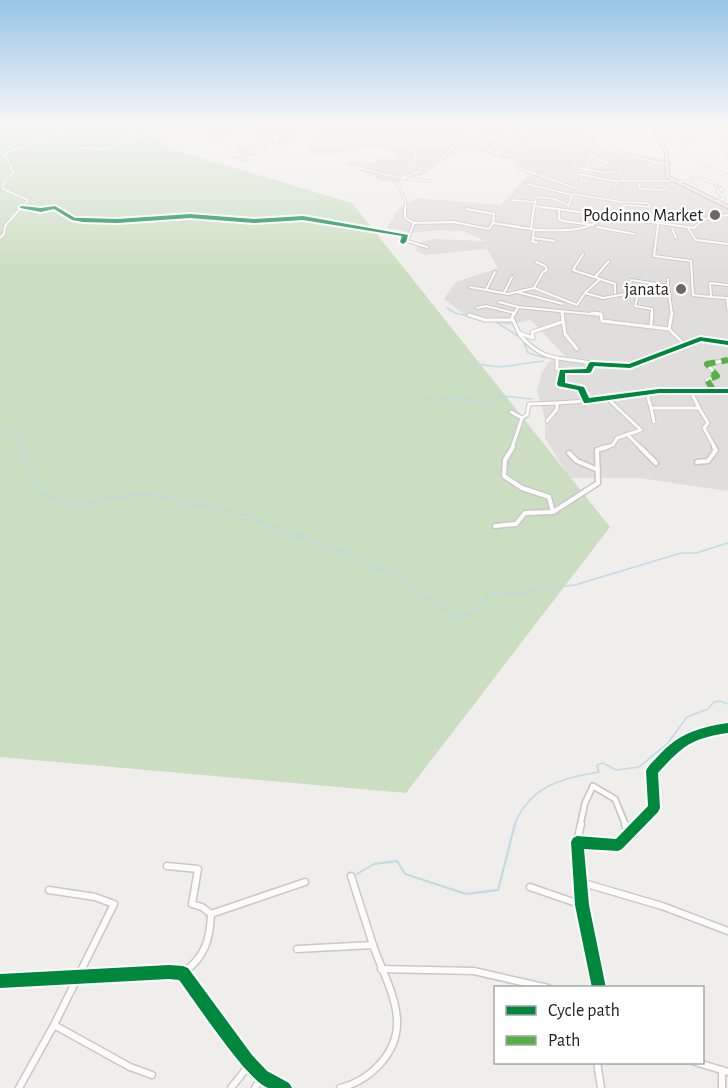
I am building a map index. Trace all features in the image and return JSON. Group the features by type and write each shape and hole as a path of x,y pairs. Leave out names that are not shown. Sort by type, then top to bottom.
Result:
{"highway":[{"path":"668,174 668,177 728,207"}],"street":[{"path":"0,238 4,234 4,226 27,201 27,198 3,187 4,181 12,174"},
{"path":"388,174 430,181"},
{"path":"413,174 403,177 398,186 406,202 405,218 414,223 453,222 489,229 493,223 494,214 467,209"},
{"path":"533,174 575,188"},
{"path":"622,174 624,181"},
{"path":"585,181 581,180 581,175 638,182 689,182 693,178"},
{"path":"698,178 712,182 723,190 717,190 724,199 715,201"},
{"path":"613,190 618,181"},
{"path":"638,182 641,190 666,190 666,186"},
{"path":"546,189 557,183"},
{"path":"567,210 576,183"},
{"path":"527,184 622,202 647,202 650,207 624,205 621,218"},
{"path":"537,243 532,242 536,196 568,205"},
{"path":"512,200 536,202"},
{"path":"591,205 593,215"},
{"path":"535,206 672,227 695,228 699,221"},
{"path":"21,207 40,210 55,207 74,219 95,221 190,216 254,221 303,218 405,235 403,242 427,246"},
{"path":"559,209 560,219 563,221 634,234"},
{"path":"676,218 699,221 712,216 728,215"},
{"path":"493,223 533,229 580,230 595,226 606,216"},
{"path":"407,242 414,223"},
{"path":"658,225 654,257 690,260 693,277 692,294 728,298 728,309"},
{"path":"672,227 676,238"},
{"path":"688,228 696,240 728,244"},
{"path":"532,238 554,241"},
{"path":"583,254 573,270 615,283 615,293"},
{"path":"595,277 609,261"},
{"path":"534,288 543,272 547,270 545,266 537,262"},
{"path":"486,290 495,272"},
{"path":"504,293 512,277"},
{"path":"517,292 525,296 577,305 585,293 600,279"},
{"path":"668,279 672,314 669,328"},
{"path":"628,294 631,280 668,286"},
{"path":"711,297 709,283 728,285"},
{"path":"470,287 504,293 534,288 562,298 562,301 567,303"},
{"path":"585,293 603,298 628,294 669,294"},
{"path":"638,294 635,306 652,309 651,325"},
{"path":"499,302 518,307 601,314 602,321 669,328 686,345"},
{"path":"477,309 486,306 514,313"},
{"path":"518,307 513,320 519,333 531,349 549,360 581,360 594,364 630,366 706,338 728,343"},
{"path":"562,312 565,334 577,349"},
{"path":"469,315 491,322 513,320"},
{"path":"519,333 533,338 532,333 562,322"},
{"path":"557,359 557,369 561,371 589,371 591,365 594,364"},
{"path":"714,391 707,380 717,376 707,364 728,360"},
{"path":"561,371 561,384 581,389 587,401"},
{"path":"553,512 549,497 522,488 504,476 505,460 514,446 522,418 527,415 529,404 557,404 647,393 728,390"},
{"path":"691,392 708,423 704,428 716,450 708,461 697,462"},
{"path":"647,393 654,422"},
{"path":"495,526 516,524 520,517 529,512 553,512 598,483 600,462 597,450 613,445 617,438 641,430 607,398"},
{"path":"547,421 557,409 557,404"},
{"path":"651,408 699,408"},
{"path":"511,412 522,418"},
{"path":"627,434 656,463"},
{"path":"569,453 577,461 598,470"},
{"path":"577,843 618,845 654,808 652,771 661,761 683,738 700,732 728,728"},
{"path":"599,986 582,905 577,843 585,803 593,786 608,791 618,800 628,836"},
{"path":"167,866 198,869 192,904 202,907 211,914"},
{"path":"340,1088 352,1086 372,1074 391,1052 398,1033 399,1015 381,969 351,876"},
{"path":"211,914 305,882"},
{"path":"580,882 662,906 728,931"},
{"path":"530,886 582,905"},
{"path":"18,1088 54,1025 114,904 95,897 49,890"},
{"path":"0,981 183,973 198,964 205,952 210,938 211,914"},
{"path":"297,949 373,945"},
{"path":"381,969 474,971 544,986"},
{"path":"183,973 250,1064 262,1076 284,1088"},
{"path":"54,1025 130,1067 152,1075"},
{"path":"231,1088 250,1064"},
{"path":"597,1064 601,1088"},
{"path":"702,1064 725,1071 722,1088"},
{"path":"255,1088 262,1076"}],"shaded area":[{"path":"367,174 425,174 396,183 381,181"},
{"path":"529,174 670,174 676,181 728,206 728,491 639,478 570,478 545,438 545,419 537,391 542,372 549,362 565,356 531,320 509,325 469,318 444,299 456,282 498,268 487,249 425,255 415,250 420,242 433,239 485,241 463,231 438,230 413,233 387,228 399,208 417,198 501,205"}],"green space":[{"path":"0,174 254,174 352,203 610,527 406,793 0,757"}],"waterway":[{"path":"447,308 455,313 468,316"},
{"path":"511,320 517,332"},
{"path":"496,322 521,338"},
{"path":"523,340 528,353 546,358"},
{"path":"467,363 500,367 543,361"},
{"path":"426,398 437,401 456,397 482,403 502,396 532,399"},
{"path":"0,428 20,438 26,461 35,475 34,483 39,493 83,505 106,498 149,494 253,517 271,526 329,546 378,569 388,570 436,604 460,617 473,613 490,594 524,593 540,588 575,585 681,553 696,553 728,543"},
{"path":"514,826 520,812 528,802 548,786 572,777 599,772 597,765 603,763 616,770 639,767 668,743 687,717 708,709 714,702 720,701 728,704"},
{"path":"357,874 374,864 397,861 405,874 466,894 498,890 515,824"}],"marked path":[{"path":"714,391 707,380 717,376 707,364 728,360"}],"cycle path":[{"path":"22,207 41,210 55,207 74,219 83,220 117,221 190,216 254,221 303,218 405,235 403,242"},
{"path":"728,343 700,339 630,366 591,364 589,371 562,371 561,384 581,389 587,401 659,391 728,391"},
{"path":"599,986 582,905 577,842 618,845 654,808 652,771 662,760 677,745 693,736 702,732 728,728"},
{"path":"0,981 183,973 247,1060 262,1076 284,1088"}],"place":[{"name":"Podoinno Market","path":"715,215"},
{"name":"janata","path":"681,289"}]}
